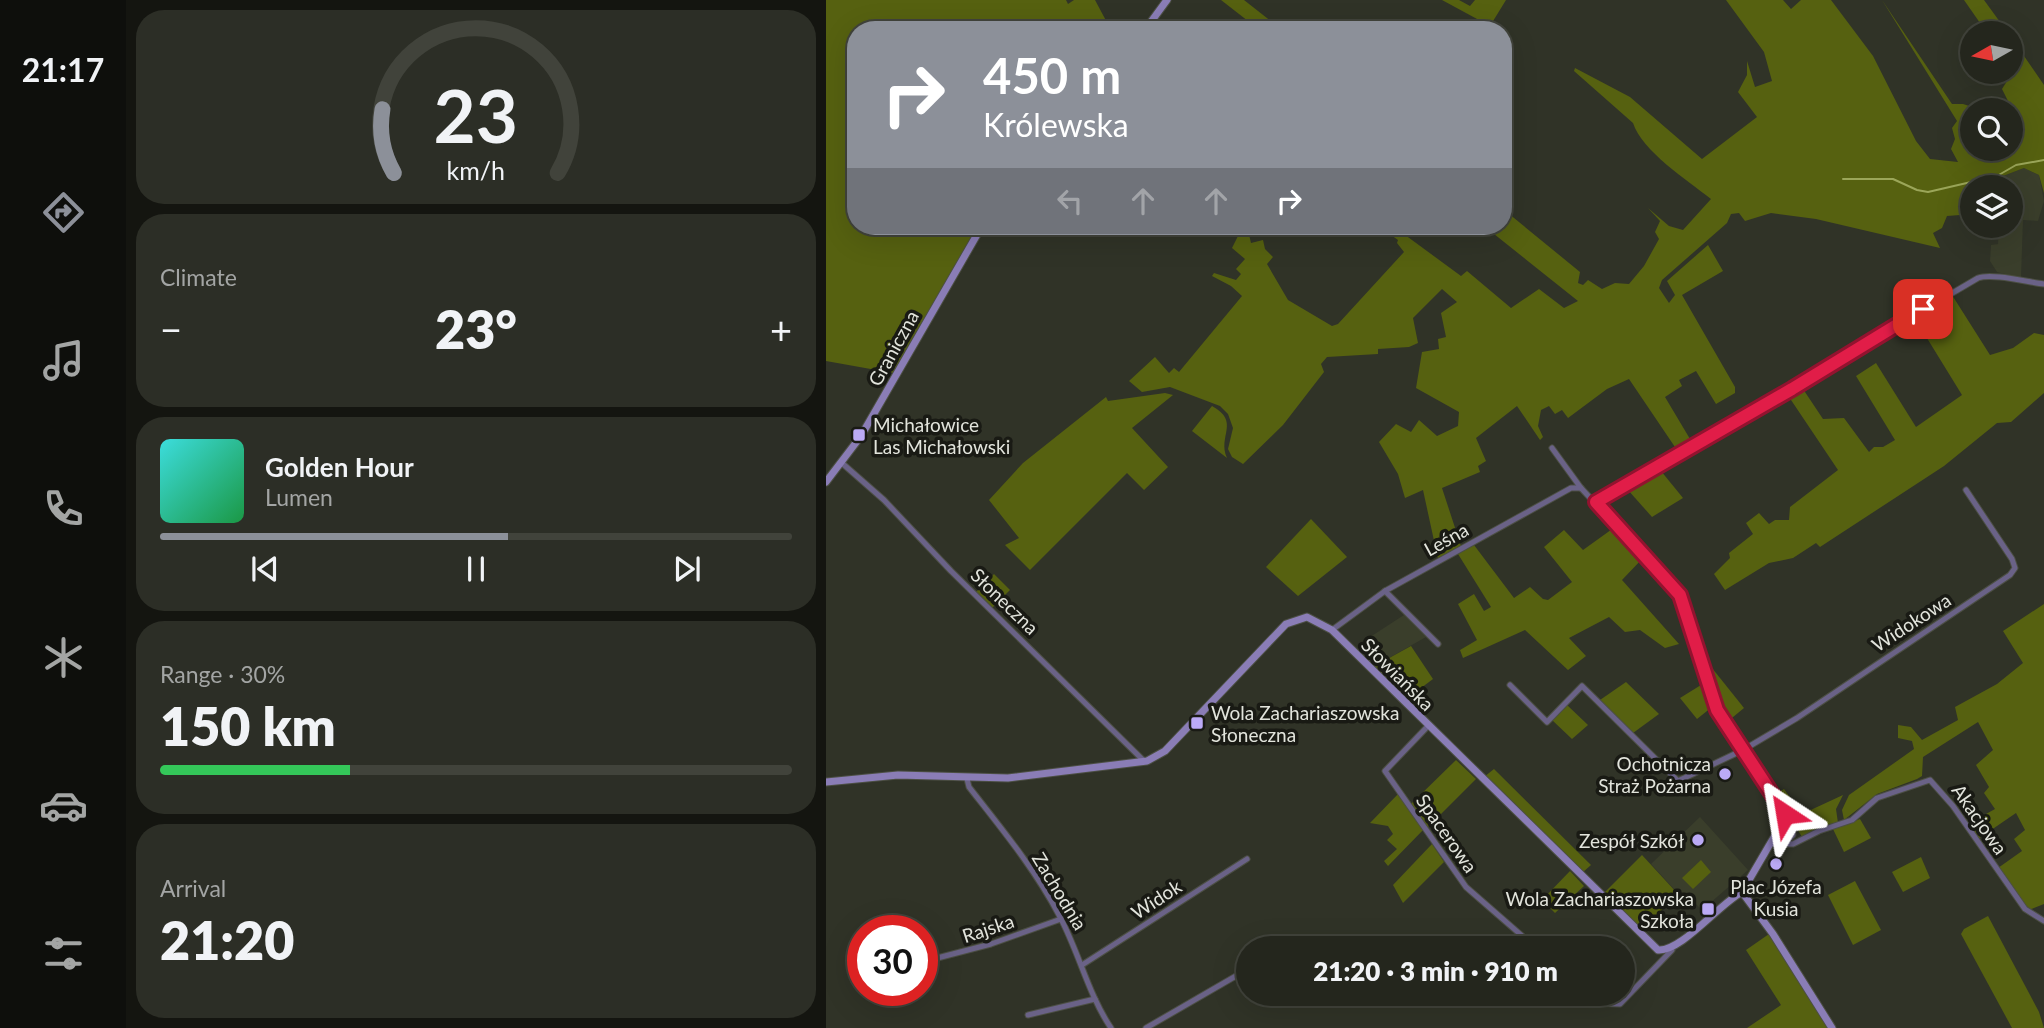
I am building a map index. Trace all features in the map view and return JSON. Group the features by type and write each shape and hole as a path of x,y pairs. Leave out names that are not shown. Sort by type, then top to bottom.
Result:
{"street":[{"path":"1152,21 1167,0"},
{"name":"Graniczna","path":"826,482 843,464 977,235"},
{"path":"1596,502 1972,281 1986,275 2028,284 2044,284"},
{"path":"1552,448 1581,488 1680,595 1717,710 1778,800 1784,820 1801,841"},
{"name":"Słoneczna","path":"843,464 1144,761"},
{"name":"Leśna","path":"1332,630 1385,591 1572,488 1581,488"},
{"name":"Widokowa","path":"1510,685 1547,722 1582,686 1678,781 1743,750 1797,718 2010,575 2015,568 2012,559 1966,490"},
{"path":"1385,591 1438,644"},
{"name":"Słowiańska","path":"826,782 898,775 967,779 1008,778 1144,761 1165,751 1266,643 1293,620 1307,617 1332,630 1616,912 1658,950 1672,950"},
{"name":"Spacerowa","path":"1428,726 1385,771 1466,887 1522,936"},
{"name":"Zachodnia","path":"967,779 969,787 1027,863 1061,919 1095,999 1111,1028"},
{"name":"Akacjowa","path":"1771,844 1801,841 1819,831 1852,820 1877,798 1930,780 1953,806 2025,909 2044,921"},
{"path":"1635,988 1721,904 1742,892 1784,820"},
{"path":"1784,844 1793,835 1793,829"},
{"name":"Widok","path":"1082,965 1247,859"},
{"path":"1742,892 1832,1028"},
{"name":"Rajska","path":"938,958 991,944 1061,919"},
{"path":"1146,1028 1236,976"},
{"path":"1028,1015 1095,999"}],"shaded area":[{"path":"2024,168 2039,175 2044,201 2038,221 2023,220 2023,175 2005,175"},
{"path":"1998,238 2022,238 2021,278 1997,272 1990,261 1991,245 1998,244"},
{"path":"1404,615 1426,637 1373,667 1355,651 1368,641 1367,639"},
{"name":"Zespół Szkół","path":"1700,817 1748,870 1702,910 1689,897 1685,901 1651,864"}],"green space":[{"path":"826,0 1066,0 1068,4 1074,0 1095,0 1106,21 847,21 847,235 974,235 893,373 826,361"},
{"path":"1221,0 1244,0 1271,21 1248,21"},
{"path":"1442,0 1459,0 1470,6 1475,0 1506,0 1493,21 1481,21"},
{"path":"1726,0 1783,0 1791,9 1801,0 1831,0 1873,56 1916,141 1930,159 1958,162 1951,149 1955,139 1952,128 1957,121 1882,0 1952,104 1960,104 1960,161 2023,161 2023,98 2006,98 2002,89 2005,84 2023,84 2023,54 2044,85 2044,193 2039,175 2024,168 2006,175 1960,175 1960,215 1947,216 1942,228 1933,233 1940,248 1816,219 1771,213 1745,221 1739,213 1731,214 1727,223 1662,280 1659,288 1669,303 1675,295 1667,281 1708,245 1723,271 1682,295 1735,387 1735,393 1716,404 1696,371 1679,380 1682,386 1665,397 1693,444 1679,453 1629,379 1607,389 1568,418 1562,410 1555,414 1549,406 1541,410 1538,426 1543,437 1540,440 1517,406 1476,438 1486,461 1478,466 1480,472 1442,488 1461,546 1438,559 1423,490 1405,498 1398,474 1379,442 1396,424 1411,432 1419,420 1437,436 1458,426 1459,412 1416,388 1422,352 1439,349 1438,339 1446,337 1441,313 1457,302 1442,289 1413,318 1418,343 1409,347 1378,349 1378,354 1327,357 1321,364 1324,372 1283,425 1243,464 1232,457 1228,449 1233,428 1228,414 1220,406 1170,387 1142,392 1129,381 1155,357 1169,373 1174,368 1179,372 1242,296 1231,286 1212,276 1214,273 1236,280 1241,274 1236,269 1245,259 1232,248 1238,235 1249,235 1251,243 1263,240 1265,249 1273,257 1267,264 1288,300 1332,326 1338,324 1404,252 1397,243 1398,240 1391,235 1405,235 1461,276 1467,271 1511,308 1539,289 1564,308 1578,301 1495,235 1512,235 1512,216 1580,272 1578,283 1583,285 1588,280 1602,289 1615,283 1629,284 1644,266 1659,239 1655,232 1660,221 1648,208 1669,226 1683,230 1711,199 1655,154 1638,134 1633,123 1574,71 1575,68 1630,97 1702,159 1757,117 1738,92 1747,75 1747,61 1755,87 1772,81 1764,52"},
{"path":"1964,0 1984,0 1999,21 1979,21"},
{"path":"1952,295 1990,355 2013,348 2034,333 2044,335 2044,393 2011,422 1997,423 1944,466 1820,547 1816,543 1793,558 1769,563 1725,590 1714,574 1730,558 1729,553 1753,534 1746,523 1759,513 1769,524 1775,520 1789,520 1790,507 1838,470 1787,394 1801,386 1823,419 1844,418 1869,452 1874,447 1883,447 1895,440 1856,376 1876,363 1916,427 1962,395 1914,317"},
{"path":"1165,393 1173,395 1132,428 1168,467 1144,490 1127,473 1030,570 1005,545 1019,538 989,500 1023,463 1106,397 1108,401"},
{"path":"1212,406 1221,412 1227,424 1227,458 1192,431"},
{"path":"1661,471 1683,498 1652,517 1628,490"},
{"path":"1311,519 1347,557 1298,596 1266,567"},
{"path":"1615,527 1643,558 1622,580 1679,644 1665,648 1640,630 1625,632 1609,617 1569,638 1586,656 1568,670 1525,630 1463,658 1460,650 1477,640 1458,604 1474,594 1484,611 1491,607 1458,554 1474,545 1514,598 1530,587 1543,599 1548,600 1572,582 1544,547 1564,530 1583,550"},
{"path":"994,574 1010,590 992,608 976,592"},
{"path":"2044,604 2044,904 2029,910 1998,868 2022,851 2014,839 2025,830 2016,813 1978,839 1968,824 1995,809 1984,793 1989,787 1976,765 1993,750 1978,722 1923,757 1922,776 1877,794 1844,820 1842,810 1849,795 1914,749 1912,741 1898,738 1898,725 1911,727 1922,740 1958,720 1955,707 1997,684 2023,663 2003,631"},
{"path":"1411,646 1433,679 1405,700 1373,667"},
{"path":"1708,663 1744,708 1727,722 1705,664"},
{"path":"1626,682 1659,714 1633,733 1600,700"},
{"path":"1701,685 1706,687 1712,707 1697,719 1680,698"},
{"path":"1567,705 1588,725 1572,739 1552,720"},
{"path":"1456,760 1476,779 1427,828 1411,804"},
{"path":"1494,769 1591,865 1582,873 1484,777"},
{"path":"1784,789 1802,814 1843,795 1836,809 1838,823 1802,837 1776,794"},
{"path":"1399,793 1424,829 1388,866 1384,861 1397,849 1387,840 1393,834 1388,826 1370,823"},
{"path":"1860,819 1871,838 1844,852 1833,829"},
{"path":"1432,844 1444,862 1403,903 1393,885"},
{"path":"1642,855 1677,893 1642,932 1603,894"},
{"path":"1921,857 1930,878 1903,892 1892,872"},
{"path":"1701,860 1711,872 1693,889 1682,878"},
{"path":"1570,871 1584,886 1555,913 1542,900"},
{"path":"1855,881 1881,930 1853,945 1828,895"},
{"path":"1988,916 2039,1012 2044,1028 2012,1028 1961,934 1964,929"},
{"path":"1769,934 1828,1028 1747,1028 1781,1005 1746,950"}],"waterway":[{"path":"1843,179 1893,179 1928,192 1997,176 2016,165 2044,160"}],"place":[{"name":"Michałowice Las Michałowski","path":"859,435"},
{"name":"Wola Zachariaszowska Słoneczna","path":"1197,723"},
{"name":"Ochotnicza Straż Pożarna","path":"1725,774"},
{"name":"Zespół Szkół","path":"1698,840"},
{"name":"Plac Józefa Kusia","path":"1776,864"},
{"name":"Wola Zachariaszowska Szkoła","path":"1708,909"}],"route":[{"path":"1785,814 1717,710 1692,625 1680,595 1596,502 1792,389 1923,309"}]}
